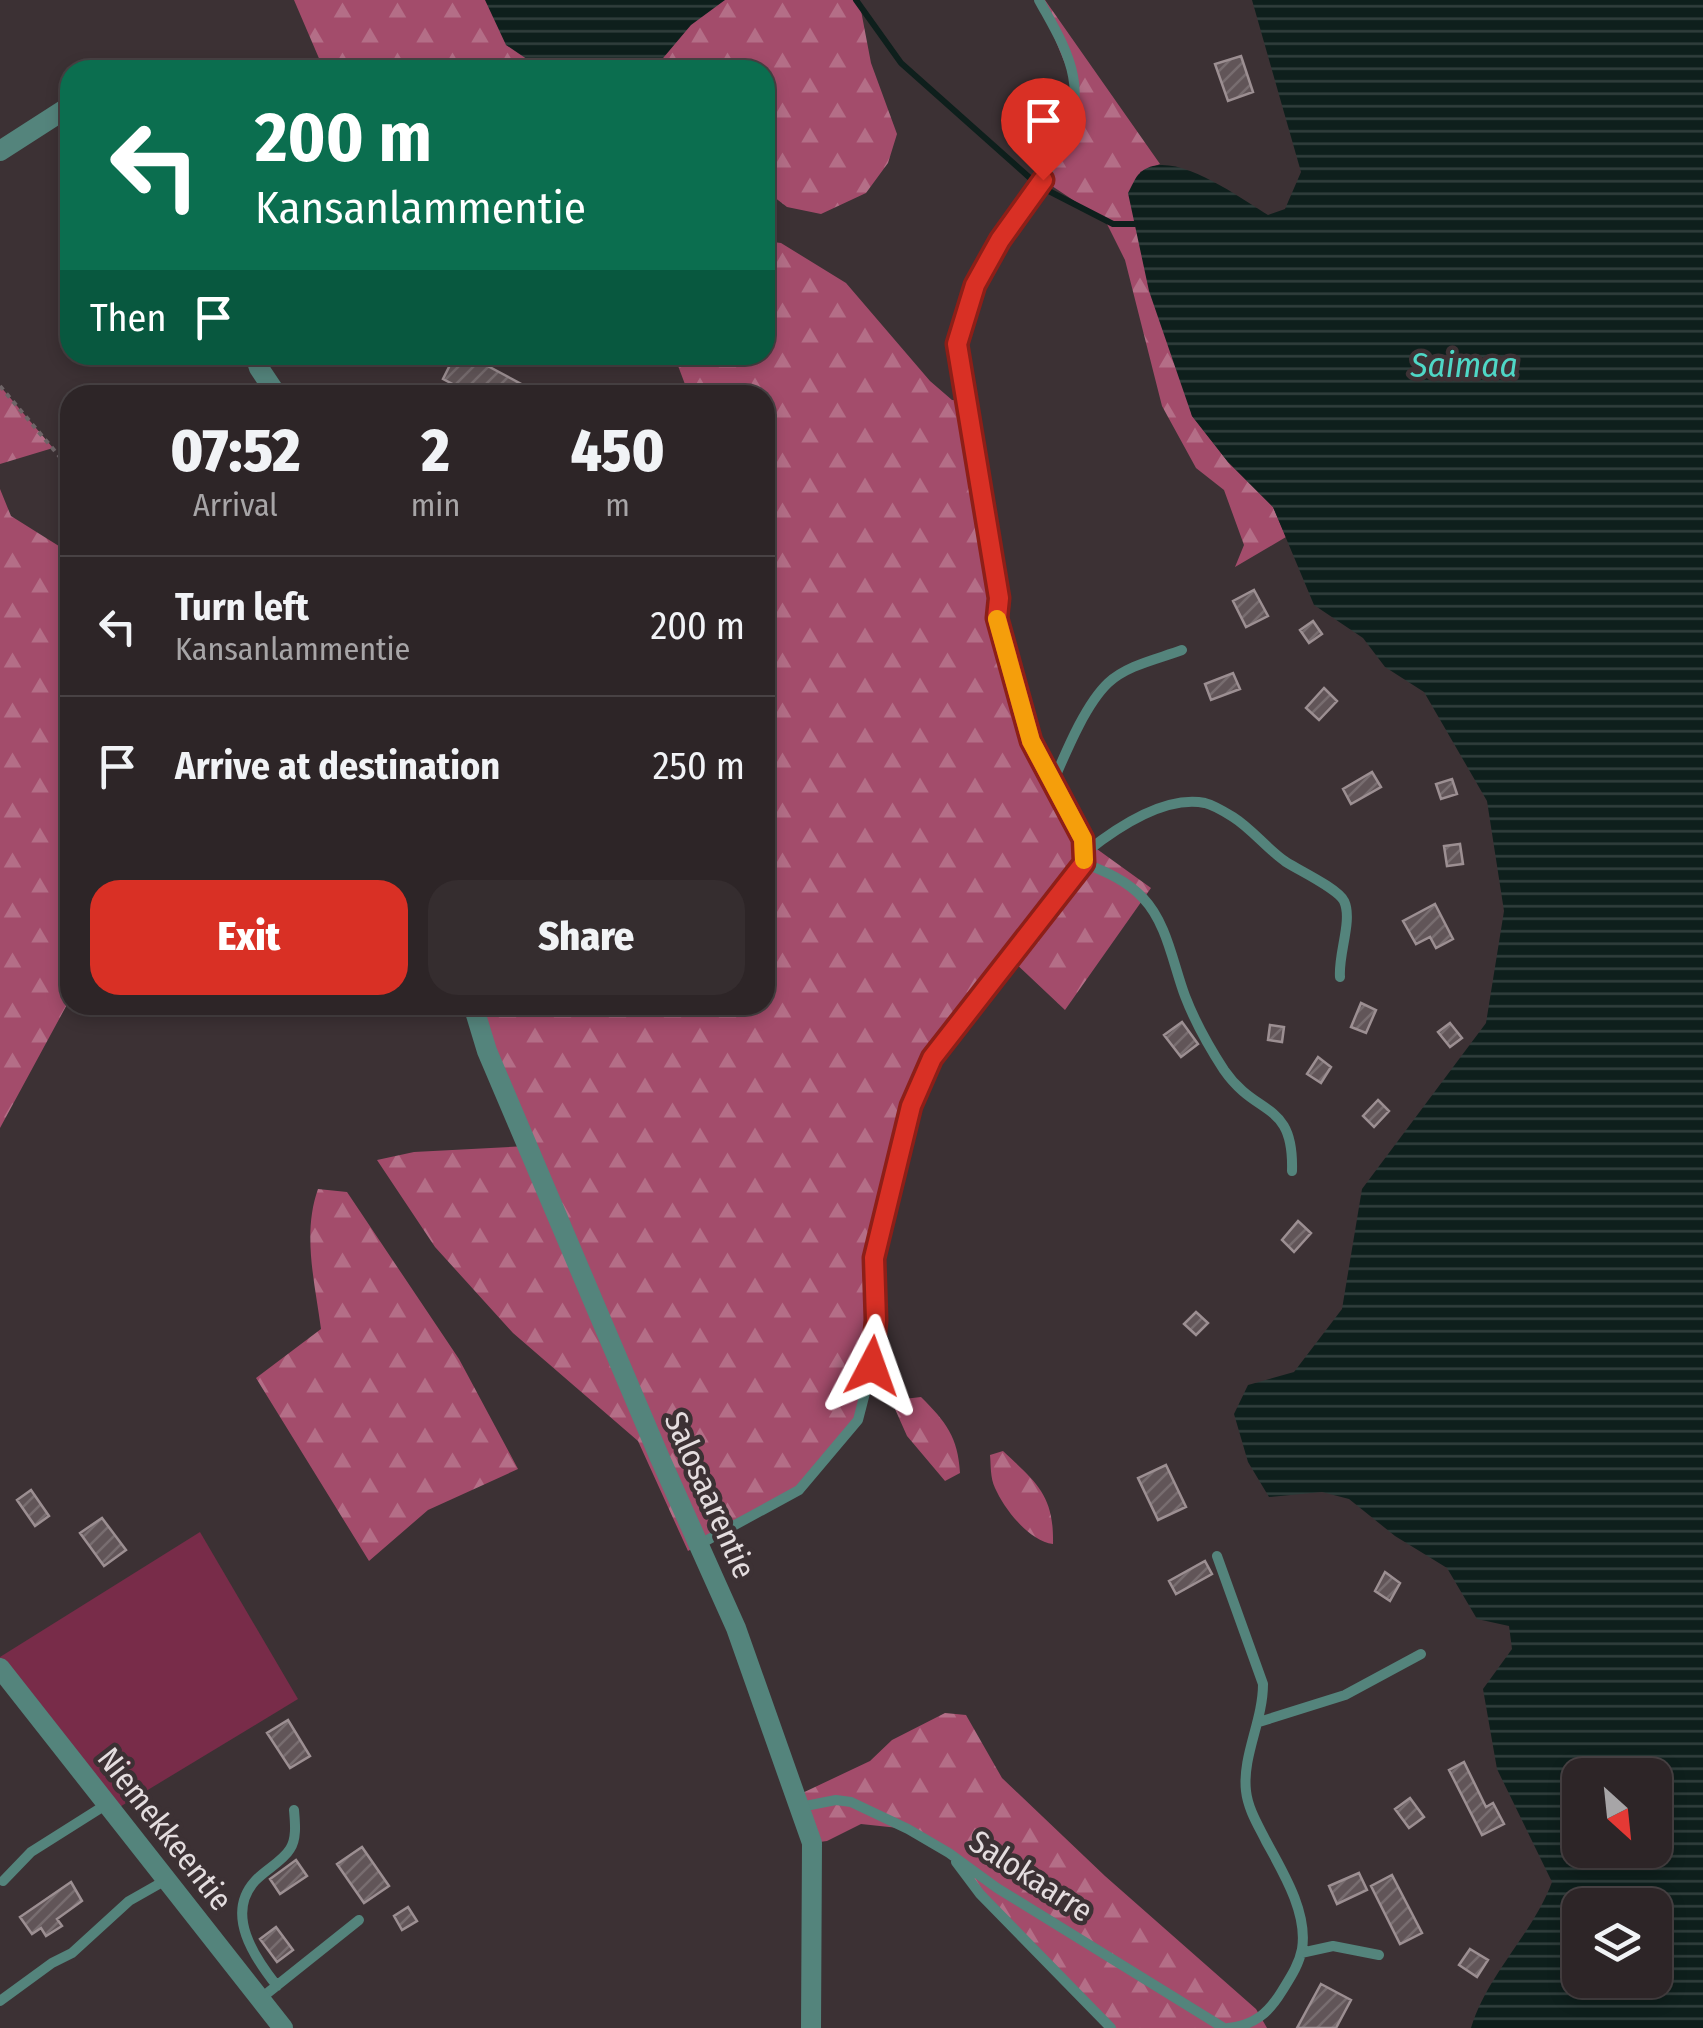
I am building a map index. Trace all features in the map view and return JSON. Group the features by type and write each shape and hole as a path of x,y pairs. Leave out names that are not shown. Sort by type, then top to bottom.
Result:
{"street":[{"path":"0,151 60,112"},
{"name":"Salosaarentie","path":"477,1015 487,1050 736,1628 812,1843 811,2028"},
{"name":"Niemekkeentie","path":"0,1668 166,1879 269,1992 283,2028"}],"lane":[{"path":"1039,0 1069,61 1074,104 1056,161 1000,240 975,285 957,344 999,598 997,618 1031,741 1083,839 1085,858"},
{"path":"1053,782 1068,747 1109,681 1129,669 1182,650"},
{"path":"700,1544 798,1490 858,1420 872,1366 876,1320 874,1258 911,1106 932,1058 1085,858 1108,835 1171,804 1205,804 1235,818 1282,859 1344,902 1348,925 1341,943 1340,977"},
{"path":"1085,858 1121,878 1146,900 1168,944 1196,1022 1226,1072 1249,1098 1279,1117 1291,1136 1292,1172"},
{"path":"1217,1556 1260,1673 1263,1706 1246,1769 1246,1790 1251,1812 1284,1874 1300,1918 1301,1954 1333,1946 1378,1955"},
{"path":"1259,1725 1282,1712 1345,1694 1421,1654"},
{"name":"Salokaarre","path":"799,1807 836,1800 851,1802 949,1853 997,1888 1226,2028 1256,2022 1276,2000 1301,1954"},
{"path":"2,1881 31,1852 108,1804"},
{"path":"294,1810 295,1835 290,1850 251,1885 242,1913 245,1937 261,1966 269,1992 360,1920"},
{"path":"949,1853 980,1894 1111,2028"},
{"path":"0,2001 72,1953 129,1900 166,1879"}],"path":[{"path":"0,386 60,457"}],"shaded area":[{"path":"200,1532 298,1699 113,1811 0,1668 0,1657"}],"green space":[{"path":"294,0 859,0 871,63 897,134 888,163 866,193 821,214 787,207 775,198 775,60 320,60"},
{"path":"1039,0 1045,0 1160,164 1140,172 1192,416 1228,462 1273,507 1286,537 1235,567 1244,545 1224,490 1196,468 1162,406 1125,260 1106,222 1043,180 1056,161 1075,88"},
{"path":"775,242 846,283 930,381 952,400 966,401 997,618 1031,741 1083,839 1151,888 1065,1010 1011,959 931,1058 911,1106 874,1258 876,1320 858,1420 799,1490 688,1551 638,1441 513,1333 435,1247 377,1160 414,1152 527,1146 477,1015 775,1015 775,385 685,385 678,365 775,365"},
{"path":"0,386 53,448 0,464"},
{"path":"0,489 11,516 60,547 61,1015 0,1128"},
{"path":"318,1189 347,1192 459,1359 518,1469 428,1510 369,1561 256,1378 321,1329 310,1241"},
{"path":"921,1397 944,1423 957,1449 960,1473 945,1481 907,1436 895,1409 904,1399"},
{"path":"1003,1451 1047,1501 1053,1544 1027,1531 999,1497 992,1480 990,1455"},
{"path":"945,1713 966,1715 1002,1778 1105,1876 1256,2009 1267,2028 1111,2028 1056,1974 949,1853 908,1829 861,1824 827,1841 812,1843 796,1796 870,1761 892,1740"}],"water":[{"path":"485,0 725,0 691,25 661,60 528,60 506,45"},
{"name":"Saimaa","path":"1252,0 1703,0 1703,2028 1471,2028 1488,1989 1552,1882 1497,1769 1483,1689 1512,1649 1509,1626 1477,1619 1447,1568 1395,1536 1349,1499 1322,1492 1269,1497 1248,1462 1234,1414 1248,1385 1294,1372 1342,1309 1362,1189 1486,1023 1504,911 1487,801 1424,692 1385,667 1363,638 1314,605 1273,507 1228,462 1192,416 1149,291 1128,193 1140,173 1153,166 1169,166 1224,187 1268,215 1285,209 1301,172"}],"building":[{"path":"1241,56 1253,92 1228,101 1215,64"},
{"path":"450,365 486,365 523,385 454,385 443,379"},
{"path":"1254,590 1268,616 1246,627 1233,601"},
{"path":"1313,621 1322,634 1309,643 1300,630"},
{"path":"1233,673 1240,689 1211,700 1205,684"},
{"path":"1324,688 1337,701 1319,720 1306,708"},
{"path":"1372,772 1381,787 1351,804 1343,789"},
{"path":"1452,779 1457,794 1441,799 1436,784"},
{"path":"1460,844 1463,864 1447,866 1444,846"},
{"path":"1435,904 1453,939 1436,948 1430,937 1416,944 1403,921"},
{"path":"1361,1003 1376,1010 1366,1033 1351,1027"},
{"path":"1182,1022 1198,1044 1181,1057 1164,1035"},
{"path":"1450,1023 1462,1038 1450,1047 1438,1032"},
{"path":"1270,1025 1284,1027 1282,1042 1268,1040"},
{"path":"1318,1057 1331,1067 1321,1083 1307,1074"},
{"path":"1378,1100 1389,1111 1374,1127 1363,1116"},
{"path":"1298,1221 1311,1233 1294,1252 1282,1240"},
{"path":"1196,1312 1208,1323 1196,1335 1184,1324"},
{"path":"1166,1465 1186,1507 1158,1520 1138,1478"},
{"path":"31,1490 49,1516 35,1526 17,1500"},
{"path":"102,1518 126,1550 104,1566 80,1533"},
{"path":"1205,1561 1212,1574 1176,1594 1169,1581"},
{"path":"1385,1572 1400,1583 1390,1601 1375,1591"},
{"path":"288,1720 310,1756 290,1768 267,1733"},
{"path":"1464,1762 1486,1807 1493,1803 1504,1824 1482,1835 1449,1770"},
{"path":"1410,1798 1424,1817 1409,1828 1395,1809"},
{"path":"362,1847 389,1886 364,1903 337,1864"},
{"path":"296,1860 307,1876 280,1894 270,1879"},
{"path":"1359,1873 1367,1890 1337,1904 1329,1886"},
{"path":"1392,1875 1422,1933 1400,1944 1371,1886"},
{"path":"71,1882 82,1901 57,1919 62,1926 46,1936 41,1928 32,1934 20,1917"},
{"path":"408,1907 417,1921 402,1930 394,1916"},
{"path":"276,1927 293,1950 277,1962 260,1939"},
{"path":"1470,1949 1488,1960 1477,1977 1459,1965"},
{"path":"1321,1984 1351,2000 1336,2028 1297,2028"}],"waterway":[{"path":"856,0 901,63 1039,186 1113,224 1135,224"}],"slow traffic":[{"path":"997,619 1031,741 1083,839 1084,860"}],"route":[{"path":"872,1366 876,1320 874,1258 911,1106 932,1058 1076,876 1086,852 1083,839 1031,741 997,618 999,598 957,344 975,285 1000,240 1043,180"}]}
